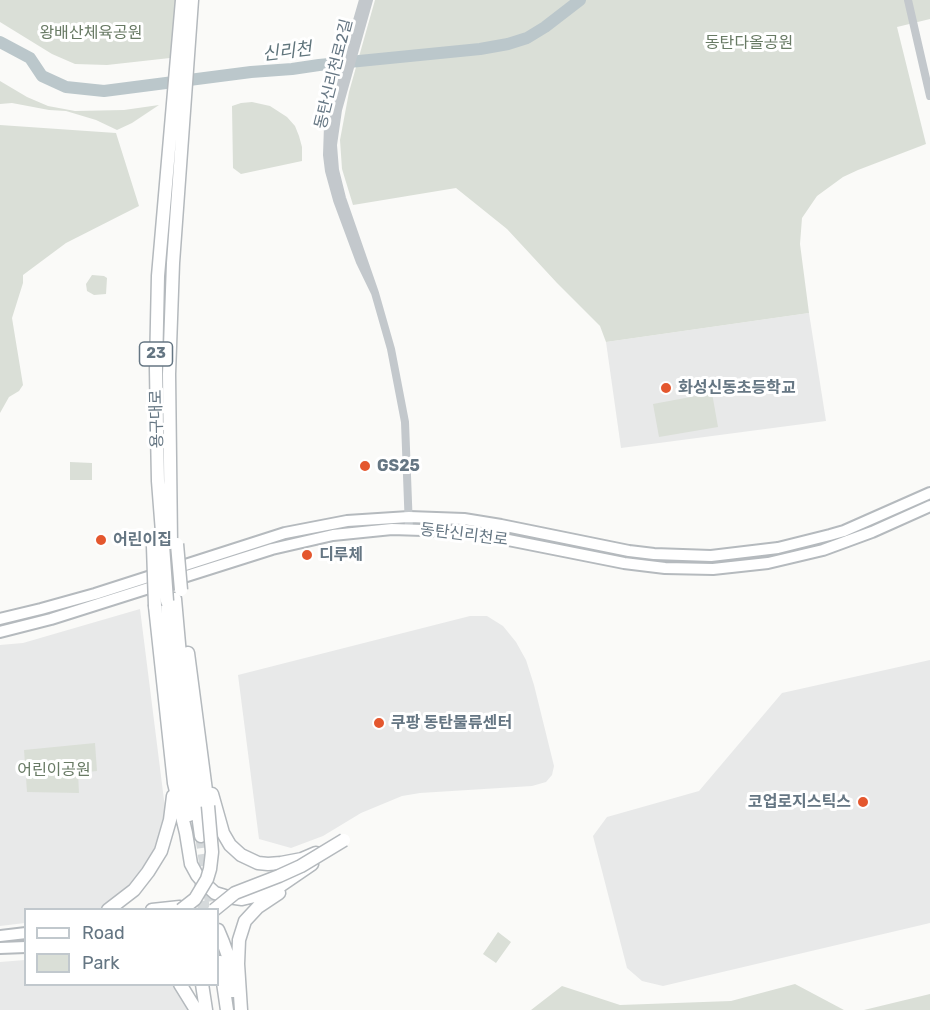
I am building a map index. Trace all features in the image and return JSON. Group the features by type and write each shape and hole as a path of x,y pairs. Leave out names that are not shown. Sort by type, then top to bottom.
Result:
{"highway":[{"name":"용구대로","path":"182,0 174,164 165,507 175,714 183,781 197,836"},
{"name":"용구대로","path":"174,164 192,0"},
{"path":"109,908 134,890 161,851 173,802 165,507"},
{"path":"169,601 202,763 212,852 210,869 203,886 195,899 182,908"},
{"path":"202,763 224,833 230,845 249,860 268,864 302,859 344,840"},
{"path":"174,783 191,864 204,883 215,893 242,899 274,890 344,840"},
{"path":"215,908 235,893 301,866 344,840"},
{"path":"241,1010 239,940 245,921 258,907 288,887 344,840"},
{"path":"166,908 184,908"},
{"path":"219,932 228,956 236,1010"},
{"path":"220,962 227,1010"},
{"path":"181,986 196,1010"},
{"path":"215,986 219,1010"},
{"path":"203,990 206,1010"}],"main road":[{"name":"동탄신리천로","path":"0,632 51,620 81,604 285,532 346,521 409,517 455,518 629,551 711,556 778,548 830,535 930,493"},
{"name":"동탄신리천로","path":"0,619 81,604 286,545 354,532 409,529 478,534 646,566 713,569 768,563 823,550 872,532 930,506"},
{"path":"0,936 24,933"},
{"path":"0,948 24,947"}],"street":[{"name":"동탄신리천로2길","path":"363,0 340,91 334,127 335,170 391,349 405,422 409,529"},
{"name":"동탄신리천로2길","path":"340,91 369,0"},
{"path":"908,0 930,96"}],"shaded area":[{"path":"809,313 826,421 621,448 606,342"},
{"path":"140,609 165,808 158,848 151,865 108,908 24,908 24,923 0,926 0,645 23,643"},
{"path":"470,616 487,616 503,626 516,642 526,660 554,766 552,775 546,782 532,786 402,796 361,813 323,836 291,848 259,839 238,675"},
{"path":"930,660 930,923 663,986 642,981 627,968 593,836 607,817 699,791 782,693"},
{"path":"24,960 24,986 173,986 184,998 189,1010 0,1010 0,962"}],"green space":[{"name":"왕배산체육공원","path":"0,0 182,0 179,57 107,65 75,64 52,54 0,22"},
{"name":"동탄다올공원","path":"375,0 930,0 930,19 897,27 926,144 843,177 817,196 802,218 800,244 809,313 606,342 600,326 507,229 456,188 353,205 342,169 340,140 349,92"},
{"path":"0,81 48,106 75,111 124,110 159,105 117,130 96,120 66,111 12,103 0,104"},
{"path":"252,102 270,106 287,117 295,126 302,147 302,161 241,174 233,168 232,106"},
{"path":"0,125 116,133 139,206 66,243 23,275 23,283 12,318 23,385 19,391 9,397 0,413"},
{"path":"92,275 107,278 106,294 94,295 87,291 86,284"},
{"path":"712,393 718,427 659,437 653,404"},
{"path":"70,462 92,463 92,480 70,480"},
{"name":"어린이공원","path":"95,743 97,771 78,773 79,793 27,792 24,750"},
{"path":"498,932 511,942 496,963 483,954"},
{"path":"795,984 844,1010 531,1010 562,986 620,1005 731,1001"},
{"path":"930,994 930,1010 864,1010"}],"waterway":[{"name":"신리천","path":"0,42 30,58 42,76 66,87 104,91 251,72 480,49 508,44 527,38 580,0"}],"tunnel":[{"path":"201,836 212,908"},
{"path":"200,883 204,908"},
{"path":"219,954 220,962"}],"place":[{"name":"화성신동초등학교","path":"666,388"},
{"name":"GS25","path":"365,466"},
{"name":"어린이집","path":"101,540"},
{"name":"디루체","path":"307,555"},
{"name":"쿠팡 동탄물류센터","path":"379,723"},
{"name":"코업로지스틱스","path":"863,802"}]}
